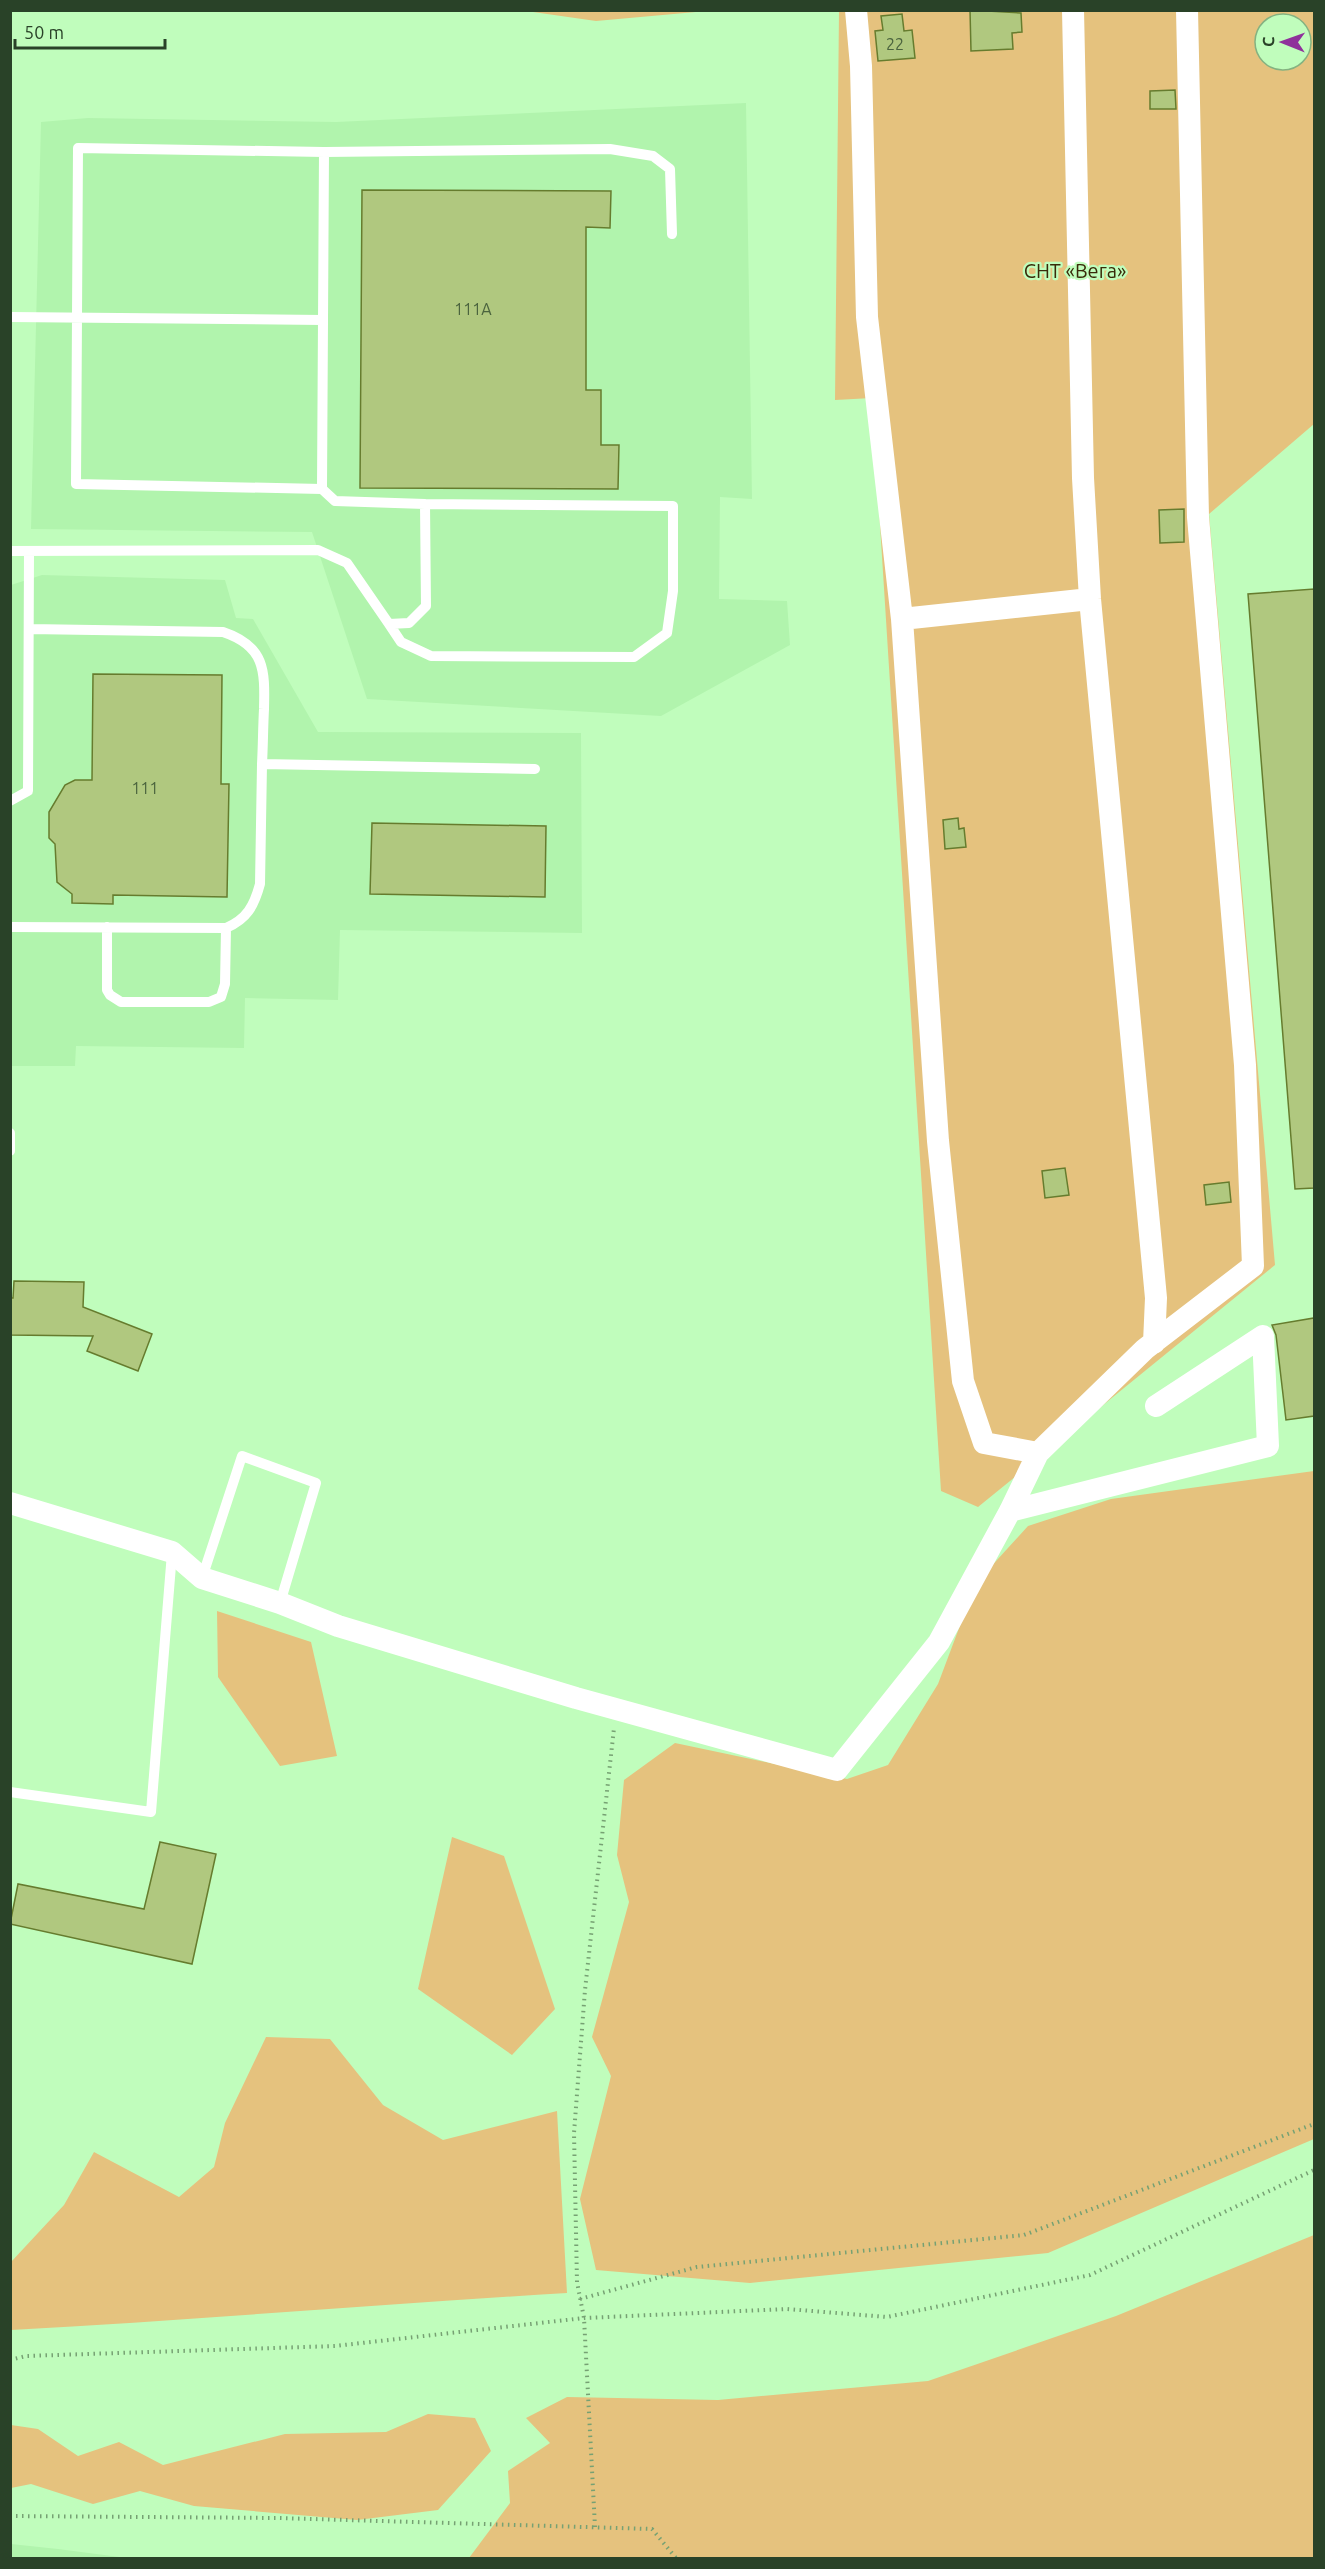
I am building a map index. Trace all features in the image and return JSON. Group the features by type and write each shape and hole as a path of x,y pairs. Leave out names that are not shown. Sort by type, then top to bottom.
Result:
{"street":[{"path":"856,10 861,66 867,317 903,619 938,1141 963,1381 984,1443 1038,1452"},
{"path":"1073,10 1083,478 1090,599 1156,1298 1154,1343"},
{"path":"10,1503 172,1552 202,1578 280,1603 338,1626 617,1709 837,1770 939,1642 1010,1511 1038,1452 1154,1343 1253,1266 1245,1065 1198,517 1187,10"},
{"path":"903,619 1090,599"},
{"path":"1010,1511 1268,1446 1263,1336 1156,1406"}],"lane":[{"path":"10,551 318,550 347,563 401,642 431,656 634,657 667,633 673,591 673,506 335,501 322,489 76,484 78,148 324,152 610,149 653,156 670,169 672,234"},
{"path":"322,489 324,152"},
{"path":"10,317 323,320"},
{"path":"389,624 409,623 426,606 425,504"},
{"path":"10,801 28,791 29,552"},
{"path":"10,927 226,928 247,915 255,902 260,884 265,672 258,657 248,645 235,636 223,632 29,628"},
{"path":"262,764 535,769"},
{"path":"107,927 107,990 110,995 121,1002 210,1002 221,997 225,984 226,928"},
{"path":"10,1133 10,1151"},
{"path":"202,1578 242,1456 316,1483 280,1603"},
{"path":"10,1792 151,1812 172,1552"}],"path":[{"path":"595,2527 584,2318 577,2282 574,2133 585,1990 617,1709"},
{"path":"580,2299 697,2267 1024,2235 1314,2124"},
{"path":"10,2361 37,2355 335,2346 584,2318 787,2309 887,2317 1090,2275 1314,2170"},
{"path":"10,2516 278,2518 652,2529 676,2559"}],"shaded area":[{"path":"746,103 752,499 720,497 719,599 787,601 790,645 661,716 367,699 312,532 31,529 41,122 88,118 336,122"},
{"path":"42,575 225,580 236,618 253,619 318,732 581,733 582,933 340,930 338,1000 245,998 244,1048 76,1046 75,1066 11,1066 11,585"},
{"path":"11,2544 58,2549 127,2558 11,2558"}],"green space":[{"path":"526,10 707,11 596,21"},
{"name":"СНТ «Вега»","path":"839,11 1314,11 1314,424 1209,514 1275,1265 978,1507 941,1491 872,398 835,400"},
{"path":"1314,1471 1314,2139 1048,2253 750,2283 596,2270 580,2199 611,2076 592,2037 629,1902 617,1855 624,1780 675,1743 847,1779 888,1765 938,1684 976,1583 1028,1526 1111,1499"},
{"path":"217,1611 311,1642 337,1756 280,1766 218,1677"},
{"path":"452,1837 504,1856 555,2009 512,2055 418,1989"},
{"path":"266,2037 330,2039 383,2105 443,2140 557,2111 567,2293 11,2330 11,2262 64,2205 94,2152 179,2197 214,2167 225,2123"},
{"path":"1314,2235 1314,2558 469,2558 510,2503 508,2471 550,2443 526,2418 567,2397 718,2400 928,2381 1116,2316"},
{"path":"428,2414 475,2418 491,2451 438,2510 357,2520 194,2506 140,2491 93,2504 31,2484 11,2488 11,2425 38,2429 78,2456 119,2442 163,2465 285,2434 386,2432"}],"building":[{"path":"970,10 1021,13 1022,32 1012,33 1013,49 971,51"},
{"path":"902,14 904,31 912,30 915,58 878,61 875,31 883,30 881,16"},
{"path":"1175,90 1176,109 1150,109 1150,91"},
{"path":"362,190 611,191 610,228 586,227 586,390 601,390 601,445 619,445 618,489 360,488"},
{"path":"1184,509 1184,542 1160,543 1159,510"},
{"path":"1314,589 1314,1188 1295,1189 1248,594"},
{"path":"93,674 222,675 221,784 229,784 227,897 113,895 113,904 72,903 72,894 57,882 55,844 49,838 49,812 65,785 75,780 92,780"},
{"path":"958,818 959,829 964,828 966,847 945,849 943,820"},
{"path":"372,823 546,826 545,897 370,894"},
{"path":"1065,1168 1069,1195 1045,1198 1042,1171"},
{"path":"1229,1182 1231,1202 1206,1205 1204,1185"},
{"path":"14,1281 84,1282 83,1307 152,1334 138,1371 87,1351 93,1336 10,1335 10,1298 13,1298"},
{"path":"1314,1318 1314,1416 1286,1420 1276,1335 1272,1325"},
{"path":"160,1842 216,1854 192,1964 10,1924 18,1884 144,1909"}]}
